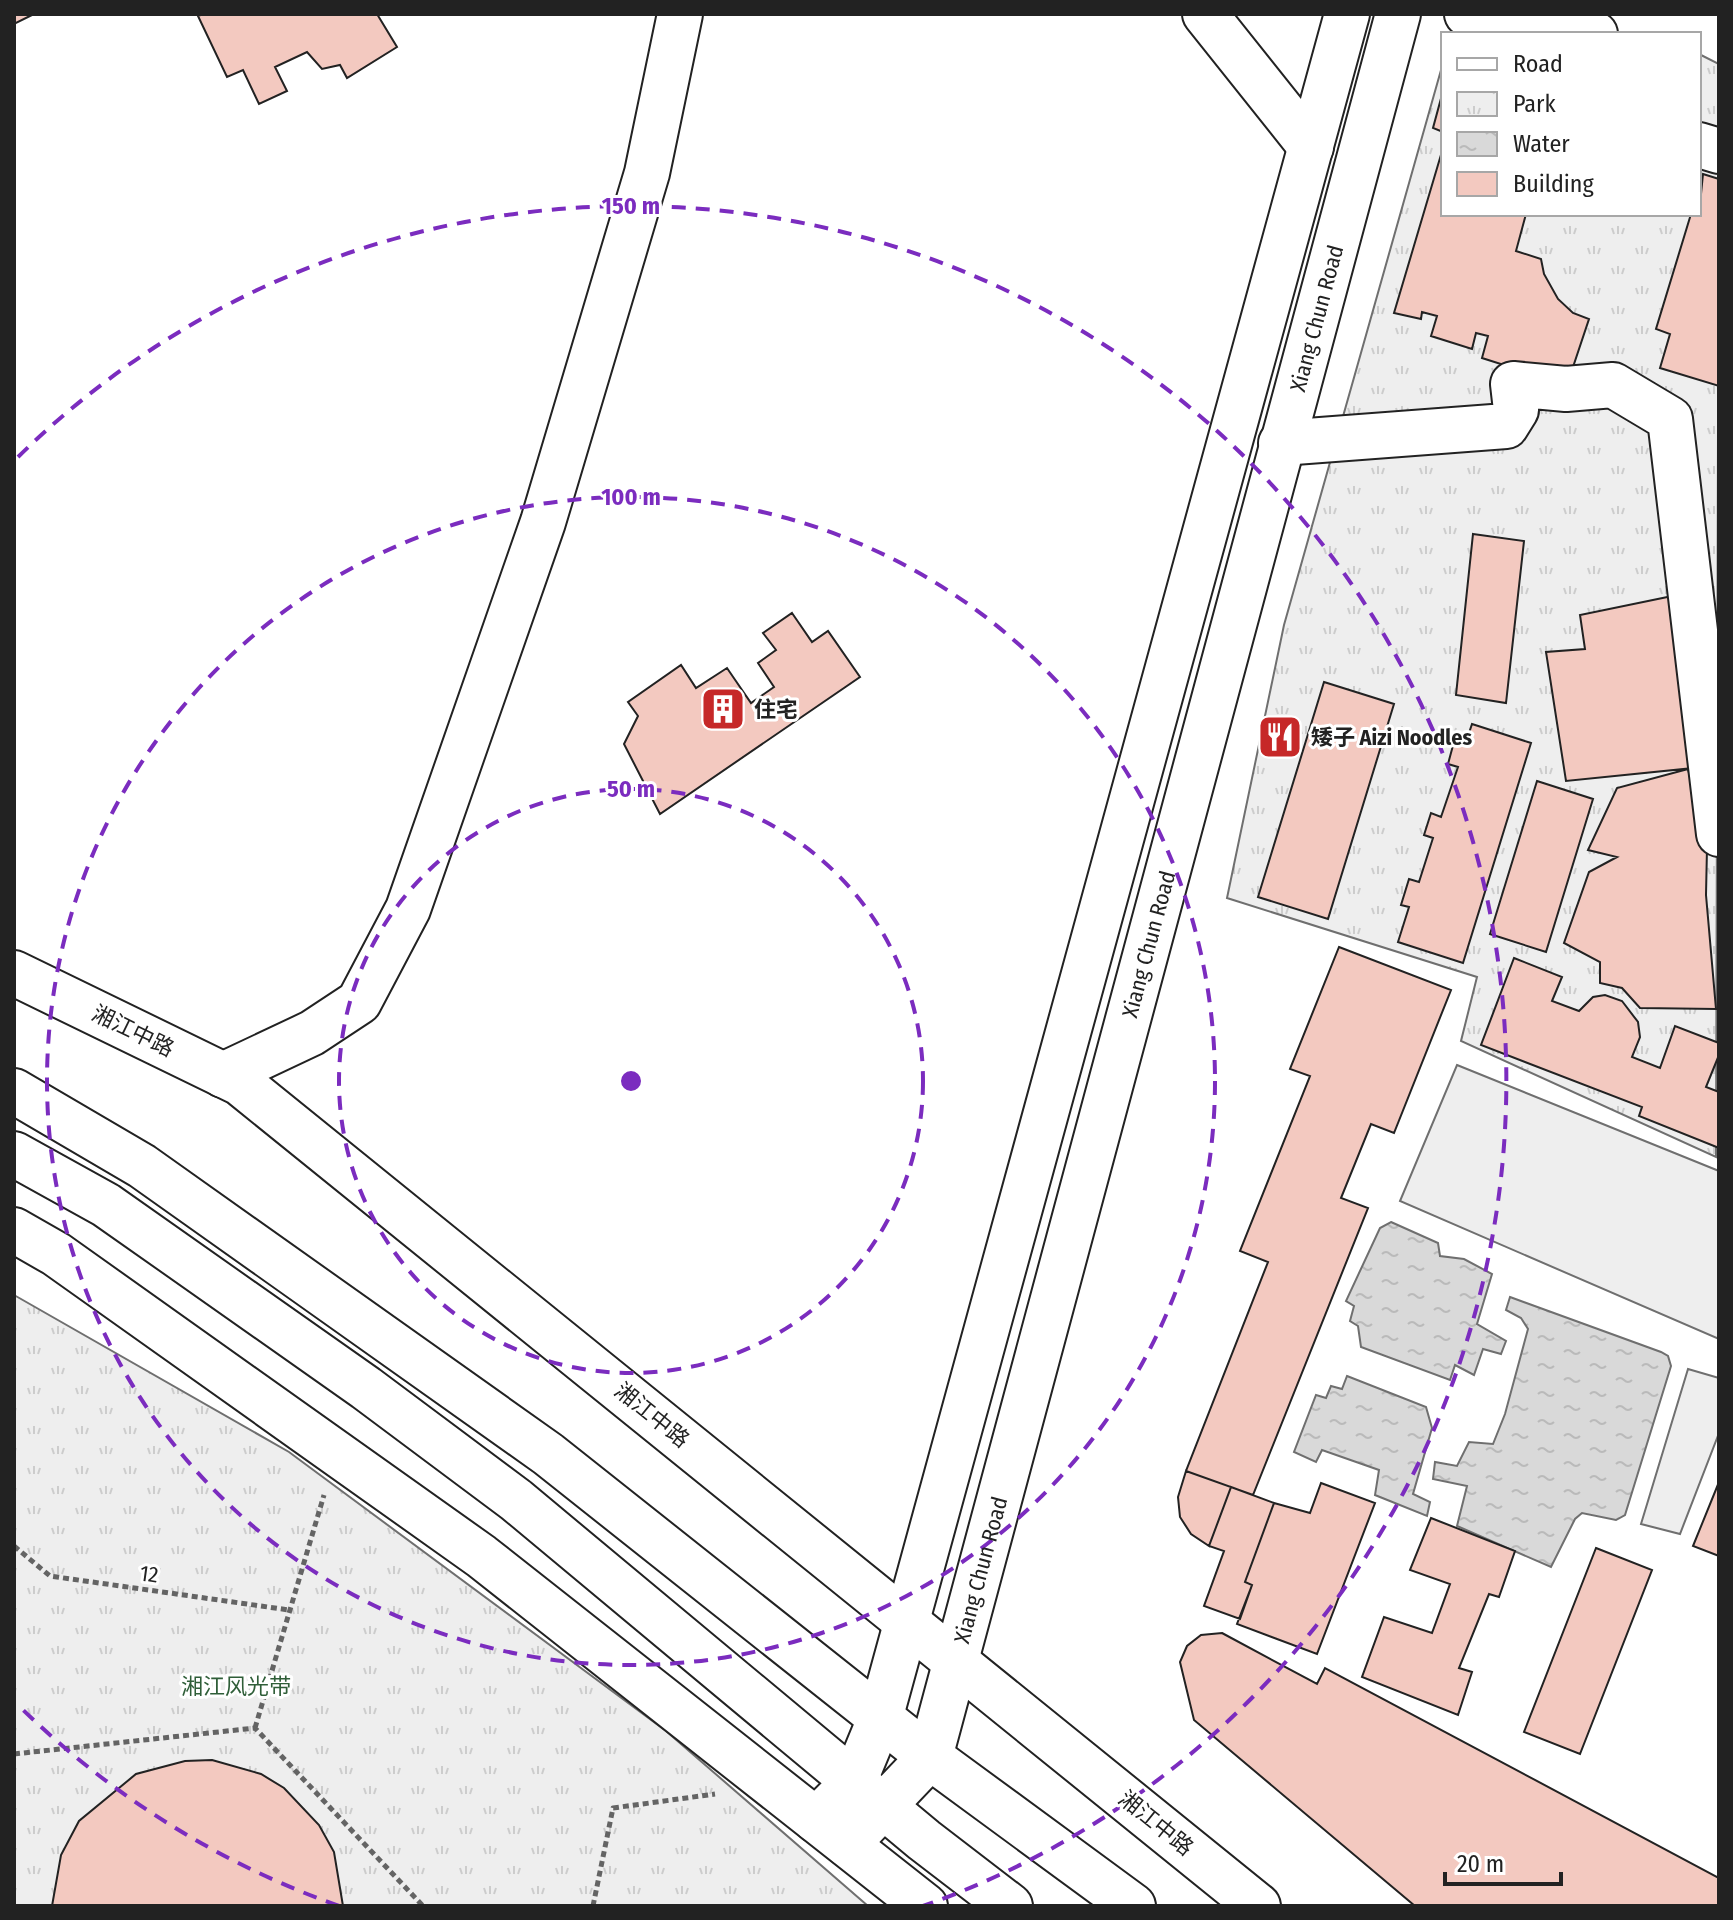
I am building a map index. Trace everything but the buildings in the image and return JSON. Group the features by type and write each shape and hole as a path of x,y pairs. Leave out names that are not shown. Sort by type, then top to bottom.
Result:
{"street":[{"path":"223,1075 312,1033 359,1002 408,909 543,522 647,173 680,14"},
{"path":"1205,14 1311,147"},
{"path":"868,1794 880,1719 1347,14"},
{"name":"Xiang Chun Road","path":"930,1757 1398,14"},
{"path":"1467,14 1582,32"},
{"path":"1281,443 1506,426 1516,410 1513,384 1566,389 1613,385 1670,419 1719,834"},
{"name":"湘江中路","path":"14,973 240,1083 1258,1906"},
{"path":"14,1091 142,1166 548,1454 880,1719 1133,1906"},
{"path":"14,1154 106,1205 479,1472 868,1794 1010,1906"},
{"path":"14,1230 56,1254 481,1556 925,1906"},
{"path":"831,1832 868,1794 930,1757"}],"path":[{"path":"255,1728 337,1453"},
{"name":"12","path":"14,1546 50,1576 289,1610"},
{"path":"14,1754 255,1728"},
{"path":"255,1728 423,1906"},
{"path":"593,1906 613,1808 773,1786"}],"green space":[{"path":"1701,55 1719,64 1716,1157 1461,1041 1477,977 1227,898 1284,625 1441,70 1441,216 1701,216"},
{"path":"1457,1065 1719,1171 1719,1339 1400,1201"},
{"name":"湘江风光带","path":"14,1295 289,1452 666,1731 868,1906 14,1906"},
{"path":"1688,1369 1719,1378 1719,1433 1680,1534 1641,1524"}],"water":[{"path":"1391,1222 1438,1243 1440,1256 1464,1259 1492,1274 1477,1324 1506,1341 1501,1354 1483,1349 1474,1375 1455,1365 1450,1380 1361,1347 1358,1326 1350,1321 1354,1306 1346,1301 1380,1228"},
{"path":"1510,1297 1661,1352 1668,1356 1671,1366 1625,1515 1616,1520 1582,1513 1575,1519 1551,1567 1457,1526 1467,1486 1433,1479 1435,1462 1457,1466 1469,1442 1493,1444 1505,1414 1528,1329 1521,1318 1506,1310"},
{"path":"1347,1376 1426,1407 1432,1428 1413,1494 1430,1502 1427,1516 1375,1495 1379,1470 1322,1450 1316,1462 1294,1452 1316,1395 1326,1398 1331,1386 1342,1389"}],"place":[{"name":"住宅","path":"723,709"},
{"name":"矮子 Aizi Noodles","path":"1280,737"}]}
